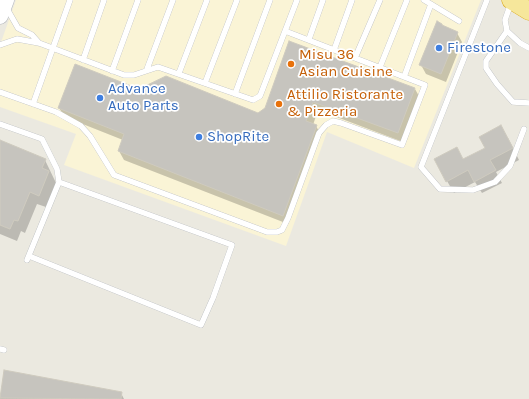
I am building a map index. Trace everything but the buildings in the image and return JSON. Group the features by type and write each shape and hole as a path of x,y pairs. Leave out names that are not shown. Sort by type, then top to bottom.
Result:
{"highway":[{"path":"512,0 529,11"}],"lane":[{"path":"33,104 70,0"},
{"path":"83,60 104,0"},
{"path":"112,70 138,0"},
{"path":"147,69 173,0"},
{"path":"179,72 207,0"},
{"path":"205,83 237,0"},
{"path":"235,94 270,0"},
{"path":"0,45 17,40 39,43 83,60 129,75 158,67 179,72 253,100 260,96 297,0"},
{"path":"309,39 323,0"},
{"path":"334,50 352,0"},
{"path":"356,58 380,0"},
{"path":"380,67 407,0"},
{"path":"424,0 459,21"},
{"path":"487,0 420,167 440,189 473,190 495,182 510,166 524,129"},
{"path":"512,0 505,20 507,31 520,44 529,48"},
{"path":"404,77 431,4"},
{"path":"3,6 18,28 32,35 39,43"},
{"path":"0,92 56,112 81,126 90,136 114,175 267,232 277,232 282,230 288,218 319,133 326,125 333,121 341,123 402,145 425,85 285,31"},
{"path":"507,31 486,61 486,68 497,84 513,102 529,103"},
{"path":"0,124 42,139 57,169 59,182 28,258 201,325 218,285 232,245 59,182"}],"shaded area":[{"path":"16,0 481,0 414,168 327,132 286,246 64,165 76,134 0,107 0,45"}],"place":[{"name":"Firestone","path":"439,48"},
{"name":"Misu 36 Asian Cuisine","path":"291,64"},
{"name":"Advance Auto Parts","path":"100,98"},
{"name":"Attilio Ristorante & Pizzeria","path":"279,104"},
{"name":"ShopRite","path":"199,137"}]}
